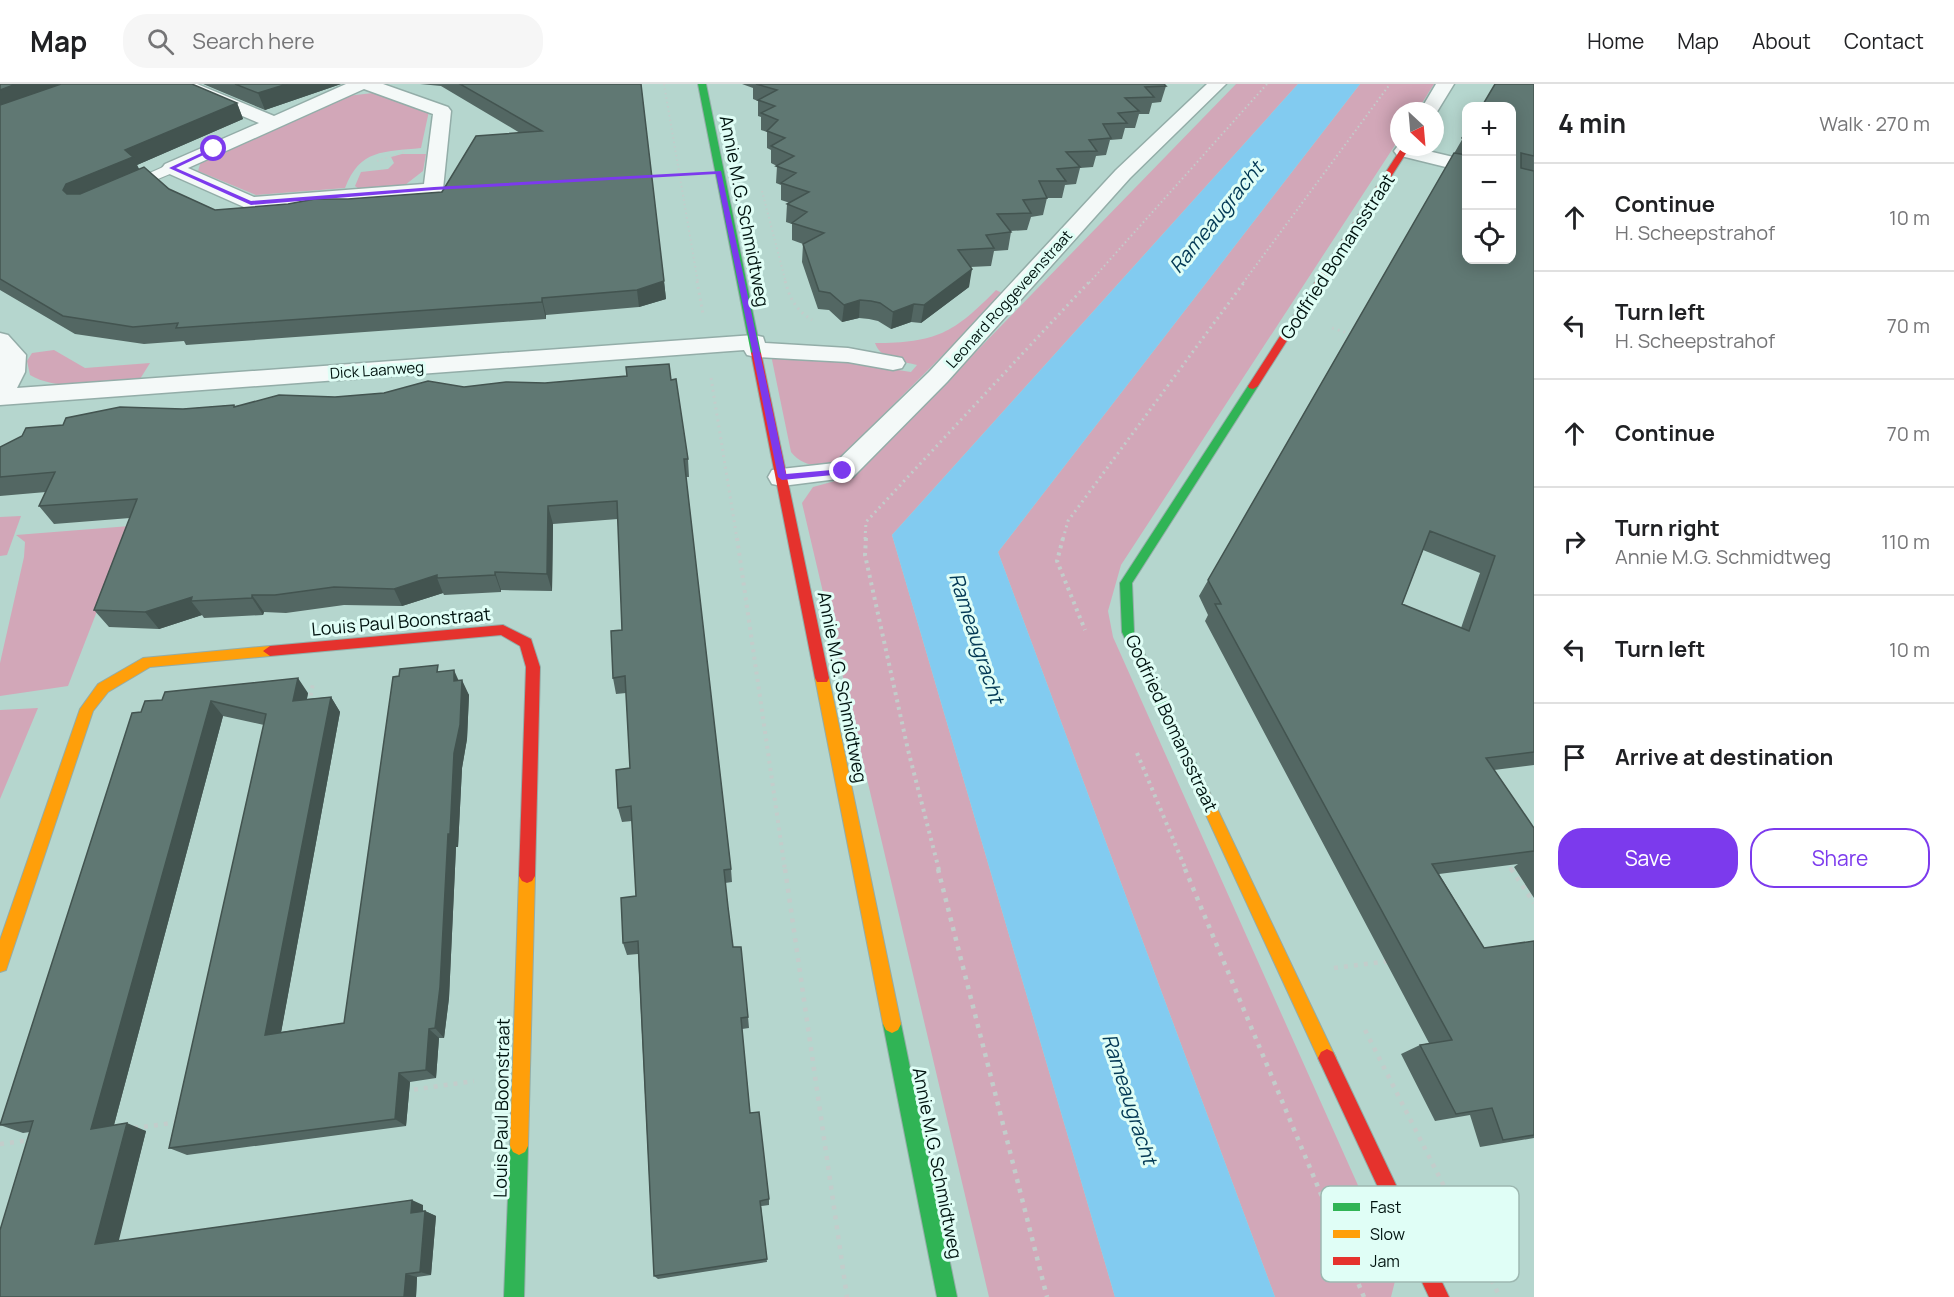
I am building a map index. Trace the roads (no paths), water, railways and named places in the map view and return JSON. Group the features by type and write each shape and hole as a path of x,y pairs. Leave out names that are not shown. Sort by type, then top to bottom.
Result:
{"street":[{"path":"182,84 273,122"},
{"path":"172,168 361,84"},
{"path":"172,168 251,203 434,189 442,111 366,84"},
{"name":"Annie M.G. Schmidtweg","path":"702,84 947,1297"},
{"name":"Leonard Roggeveenstraat","path":"782,477 843,471 938,377 1123,174 1217,84"},
{"path":"1434,102 1445,84"},
{"name":"Godfried Bomansstraat","path":"1387,1186 1128,632 1126,583 1400,156"},
{"path":"1431,156 1462,165"},
{"path":"0,340 15,355 15,365 0,396"},
{"name":"Dick Laanweg","path":"0,396 708,345 755,346"},
{"path":"755,346 848,354 893,363"},
{"name":"Louis Paul Boonstraat","path":"0,964 87,709 103,688 148,662 503,630 526,643 533,667 514,1297"},
{"name":"Godfried Bomansstraat","path":"1432,1282 1439,1297"}],"lane":[{"path":"103,198 172,168"}],"water":[{"name":"Rameaugracht","path":"1298,84 1360,84 998,552 1275,1297 1115,1297 892,535"}]}
